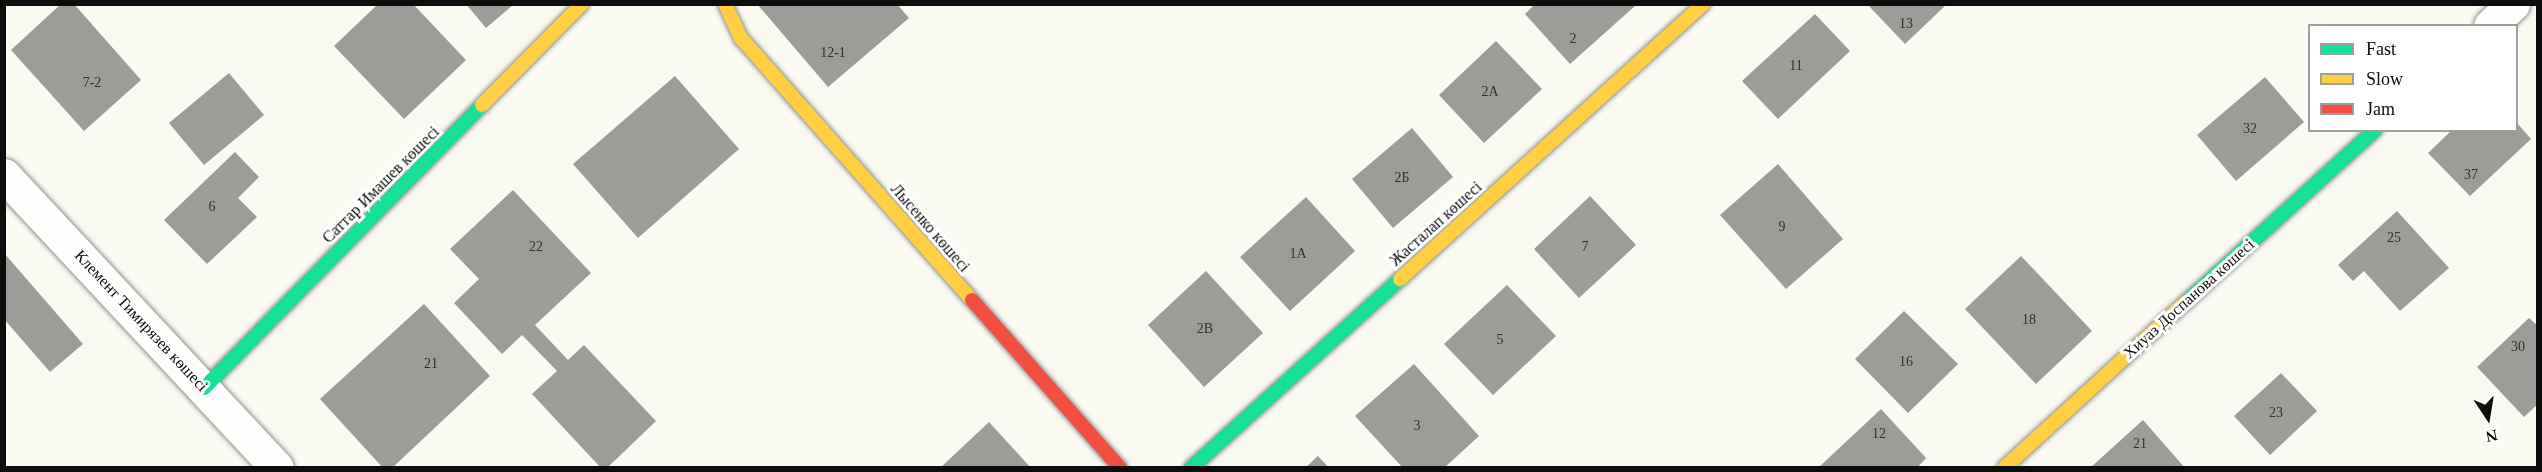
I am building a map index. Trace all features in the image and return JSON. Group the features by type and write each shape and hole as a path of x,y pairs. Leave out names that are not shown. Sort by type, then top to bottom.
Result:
{"street":[{"name":"Саттар Имашев көшесі","path":"204,388 582,4"},
{"name":"Лысенко көшесі","path":"725,4 741,38 1120,468"},
{"name":"Жасталап көшесі","path":"1191,468 1703,4"},
{"path":"2492,24 2513,4"},
{"name":"Хиуаз Доспанова көшесі","path":"2004,468 2373,132"},
{"name":"Клемент Тимирязев көшесі","path":"4,175 278,468"}],"building":[{"path":"61,4 74,4 141,80 84,131 11,50"},
{"path":"378,4 413,4 466,60 404,119 334,46"},
{"path":"466,4 514,4 486,28"},
{"path":"757,4 897,4 909,18 828,87"},
{"path":"1535,4 1634,4 1635,6 1570,64 1525,14"},
{"path":"1867,4 1947,4 1905,44"},
{"path":"1815,14 1850,51 1778,119 1742,81"},
{"path":"1496,41 1542,89 1484,143 1439,95"},
{"path":"229,73 264,115 204,165 169,123"},
{"path":"675,76 739,149 638,238 573,164"},
{"path":"2265,77 2304,122 2236,181 2197,135"},
{"path":"2518,124 2531,139 2470,196 2428,153 2450,132 2518,132"},
{"path":"1412,128 1453,177 1393,228 1352,179"},
{"path":"235,152 259,177 238,198 257,217 207,264 164,220"},
{"path":"1778,164 1843,239 1786,289 1720,215"},
{"path":"513,190 591,273 535,325 568,360 584,345 656,421 607,468 601,468 532,394 557,371 522,335 502,354 454,303 479,279 450,249"},
{"path":"1590,196 1636,245 1579,298 1534,249"},
{"path":"1306,197 1355,251 1290,311 1240,257"},
{"path":"2397,211 2449,268 2400,311 2364,271 2353,281 2338,265"},
{"path":"4,253 83,344 50,372 4,319"},
{"path":"2021,256 2092,331 2036,384 1965,309"},
{"path":"1206,271 1263,333 1204,387 1148,325"},
{"path":"1507,285 1556,336 1493,395 1444,344"},
{"path":"424,304 490,376 392,468 383,468 320,399"},
{"path":"1904,311 1958,364 1908,413 1855,359"},
{"path":"2529,318 2538,326 2538,404 2524,417 2477,367"},
{"path":"1414,364 1479,436 1444,468 1403,468 1355,416"},
{"path":"2281,373 2317,411 2270,455 2234,416"},
{"path":"1881,409 1926,458 1917,468 1818,468"},
{"path":"2143,420 2185,468 2090,468"},
{"path":"989,422 1031,468 940,468"},
{"path":"1318,456 1329,468 1305,468"}],"traffic: fast":[{"path":"204,388 482,105"},
{"path":"2186,302 2373,132"},
{"path":"1191,468 1400,279"}],"traffic: slow":[{"path":"482,105 582,4"},
{"path":"725,4 741,38 972,300"},
{"path":"1400,279 1703,4"},
{"path":"2004,468 2186,302"}],"traffic: jam":[{"path":"972,300 1120,468"}]}
